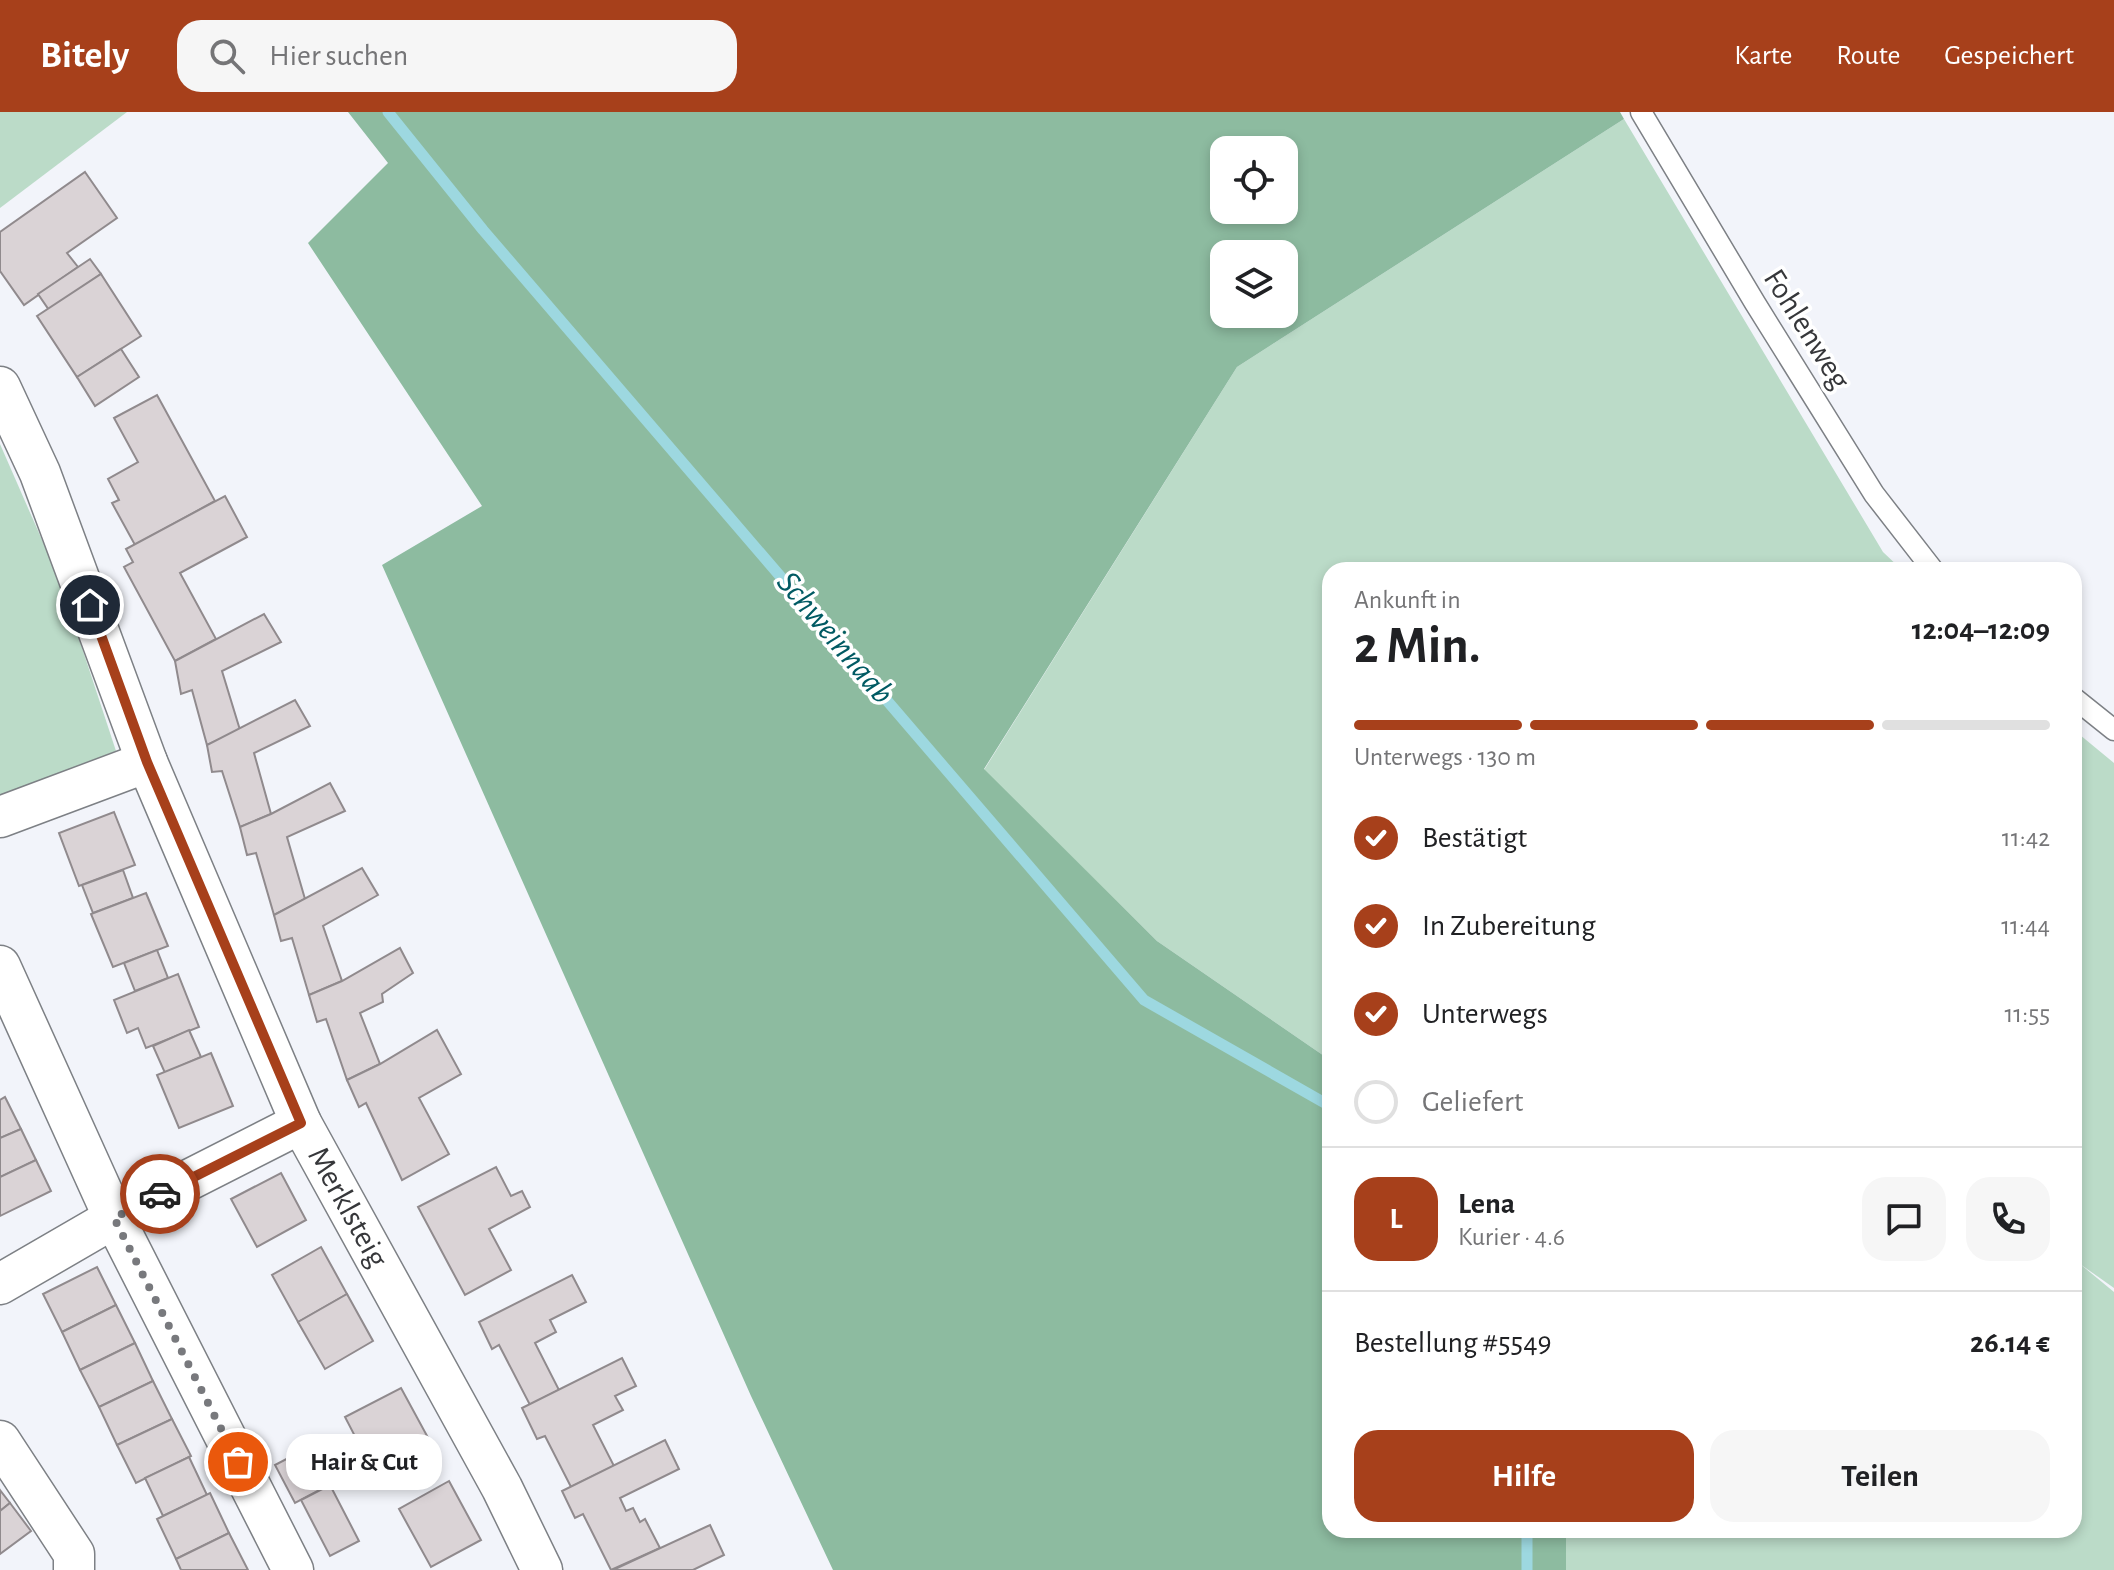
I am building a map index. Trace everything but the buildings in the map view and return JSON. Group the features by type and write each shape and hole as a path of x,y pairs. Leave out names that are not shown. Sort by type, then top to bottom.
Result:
{"street":[{"name":"Merklsteig","path":"0,387 40,473 147,762 301,1123 502,1488 542,1570"},
{"path":"0,817 147,762"},
{"path":"0,966 114,1218 293,1570"},
{"path":"0,1284 114,1218 301,1123"},
{"path":"0,1441 74,1554 74,1570"}],"lane":[{"name":"Fohlenweg","path":"1641,112 1874,494 1927,562"},
{"path":"2082,704 2114,730"}],"green space":[{"path":"0,112 127,112 0,208"},
{"path":"348,112 1620,112 1624,119 1298,328 1298,240 1210,240 1210,328 1298,328 1237,367 984,769 1157,941 1322,1054 1322,1538 1566,1538 1566,1570 833,1570 751,1396 382,565 482,506 308,243 388,163"},
{"path":"1624,119 1883,552 1894,562 1322,562 1322,1054 1157,941 984,770 1237,367"},
{"path":"0,444 60,581 116,751 0,796"},
{"path":"2082,737 2114,763 2114,1288 2082,1265"},
{"path":"2082,1266 2114,1292 2114,1570 1566,1570 1566,1538 2082,1538"}],"waterway":[{"name":"Schweinnaab","path":"388,112 483,230 1144,1000 1322,1101"},
{"name":"Schweinnaab","path":"1527,1538 1527,1570"}],"way so far":[{"path":"160,1194 114,1218 238,1462"}],"place":[{"name":"Hair & Cut","path":"238,1462"}],"route":[{"path":"90,605 147,762 301,1123 160,1194"}]}
